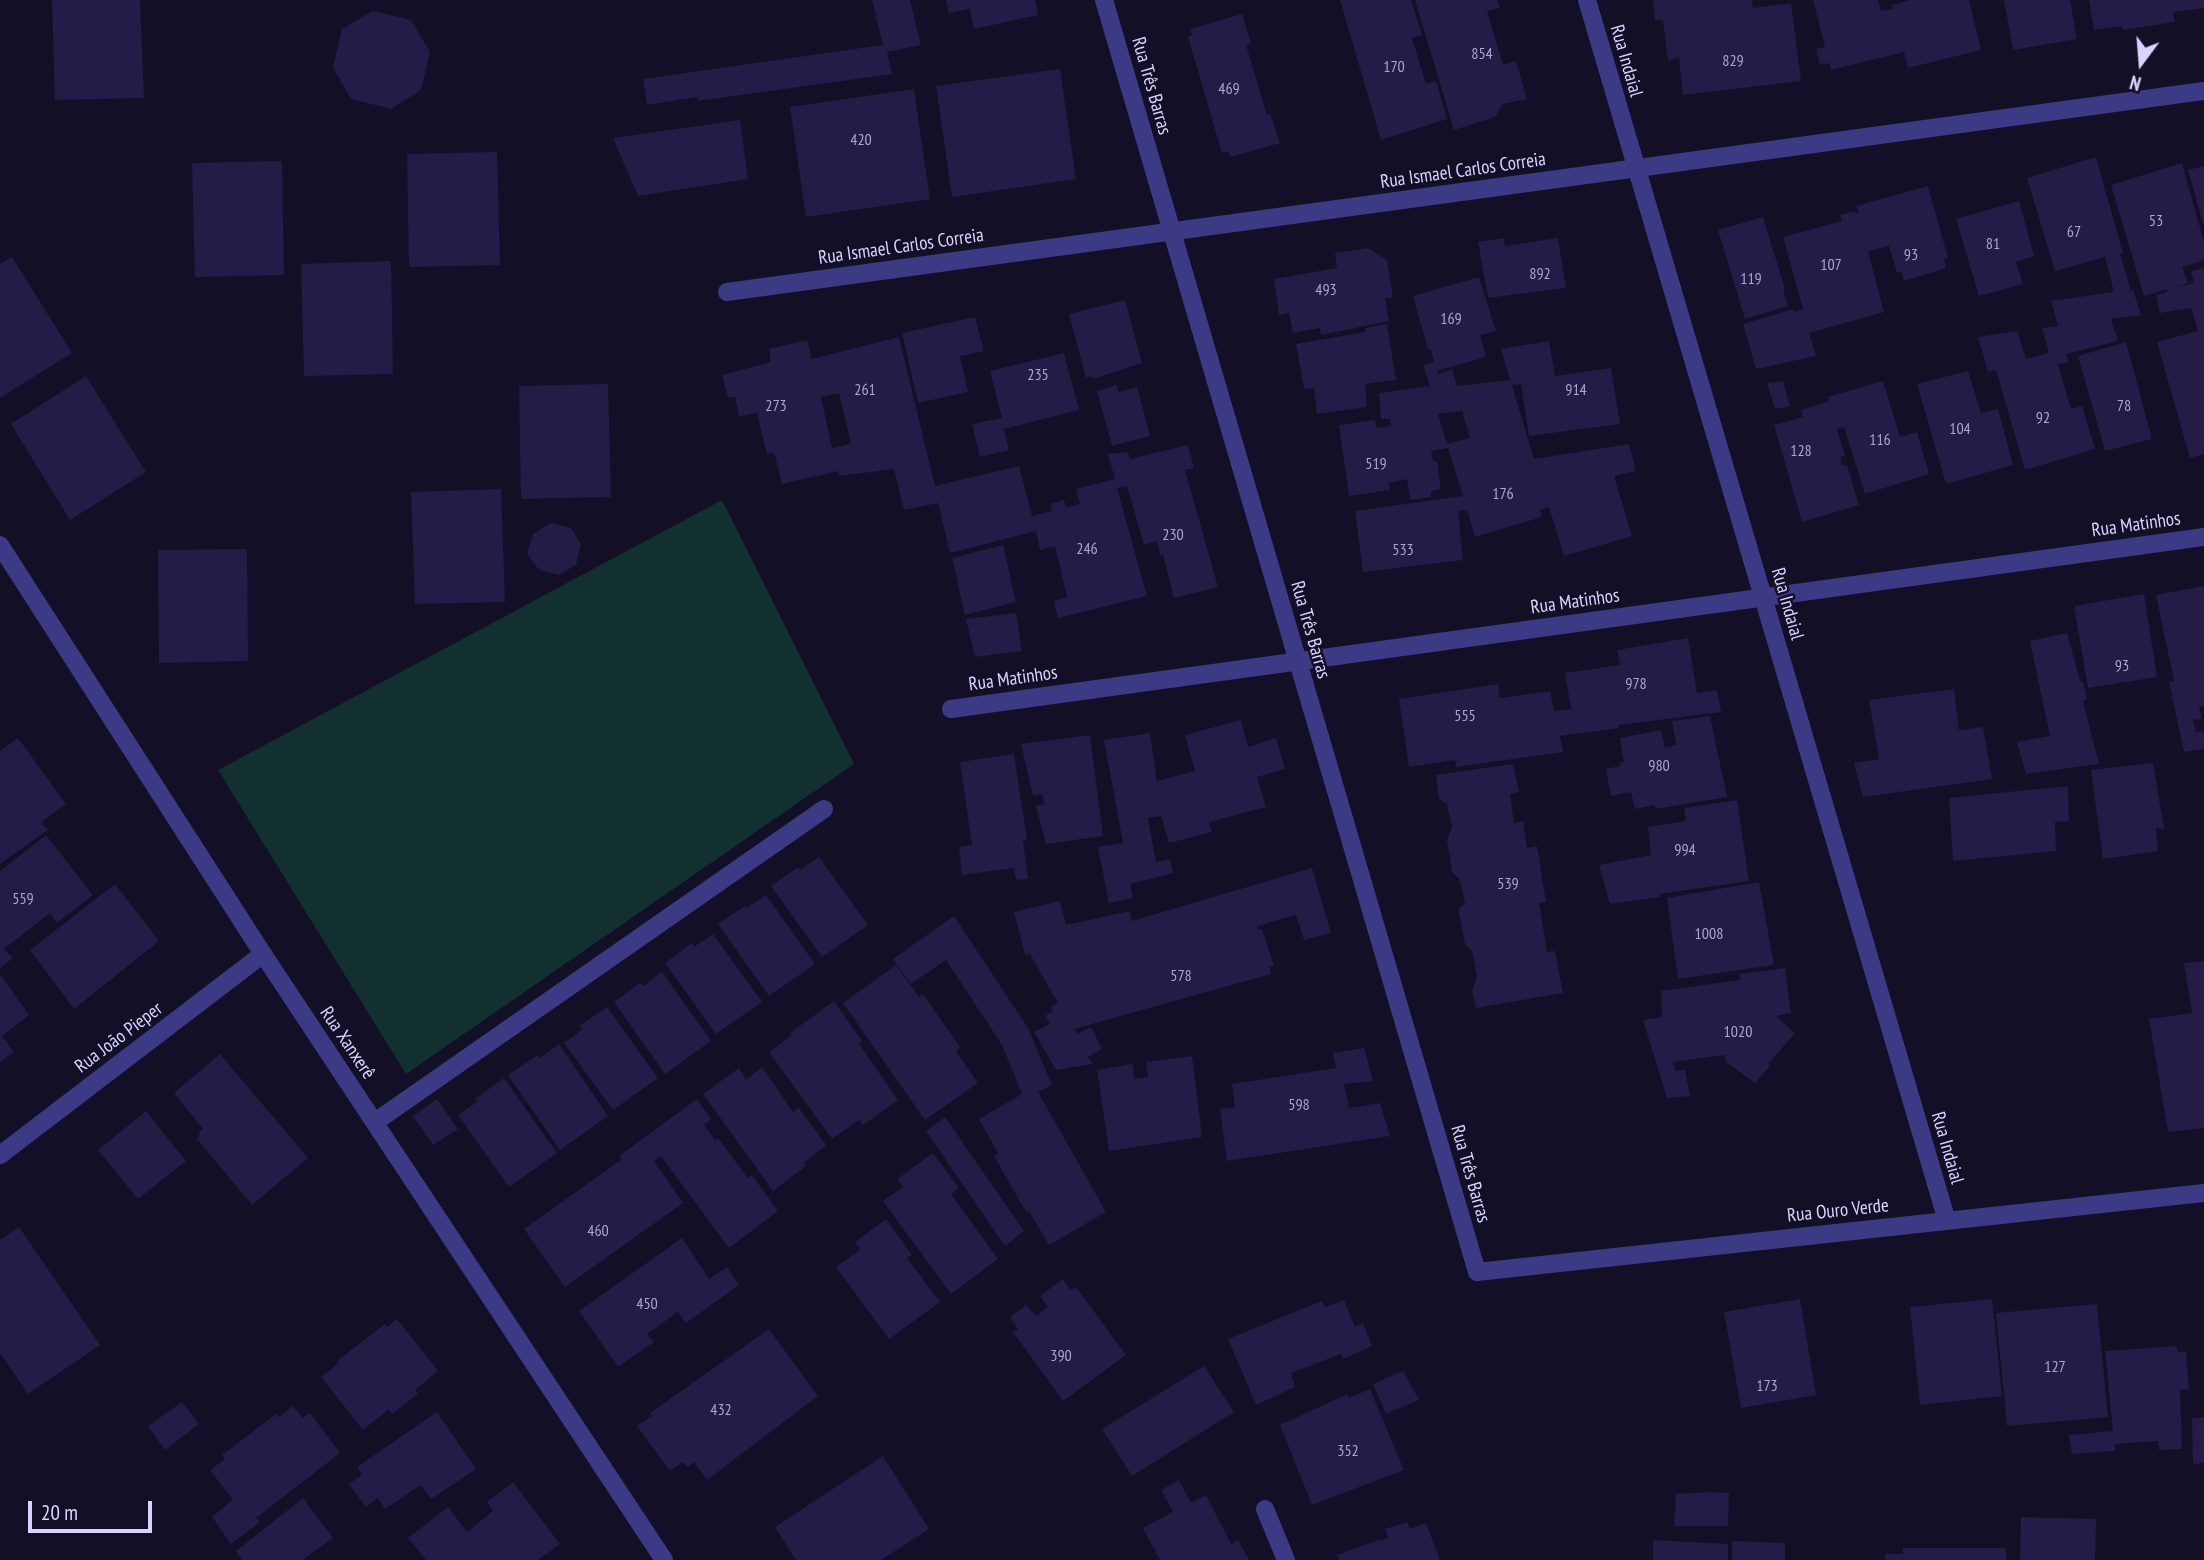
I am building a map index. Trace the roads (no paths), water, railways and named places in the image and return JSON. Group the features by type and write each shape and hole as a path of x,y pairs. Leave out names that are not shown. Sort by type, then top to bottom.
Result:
{"street":[{"name":"Rua Três Barras","path":"1104,0 1477,1272"},
{"name":"Rua Indaial","path":"1587,0 1947,1221"},
{"name":"Rua Ismael Carlos Correia","path":"727,292 2204,91"},
{"name":"Rua Matinhos","path":"951,709 2204,537"},
{"name":"Rua Xanxerê","path":"2,553 263,954 664,1560"},
{"path":"375,1122 824,809"},
{"name":"Rua João Pieper","path":"0,1155 263,954"},
{"name":"Rua Ouro Verde","path":"1477,1272 2204,1193"},
{"path":"1265,1509 1286,1560"}]}
